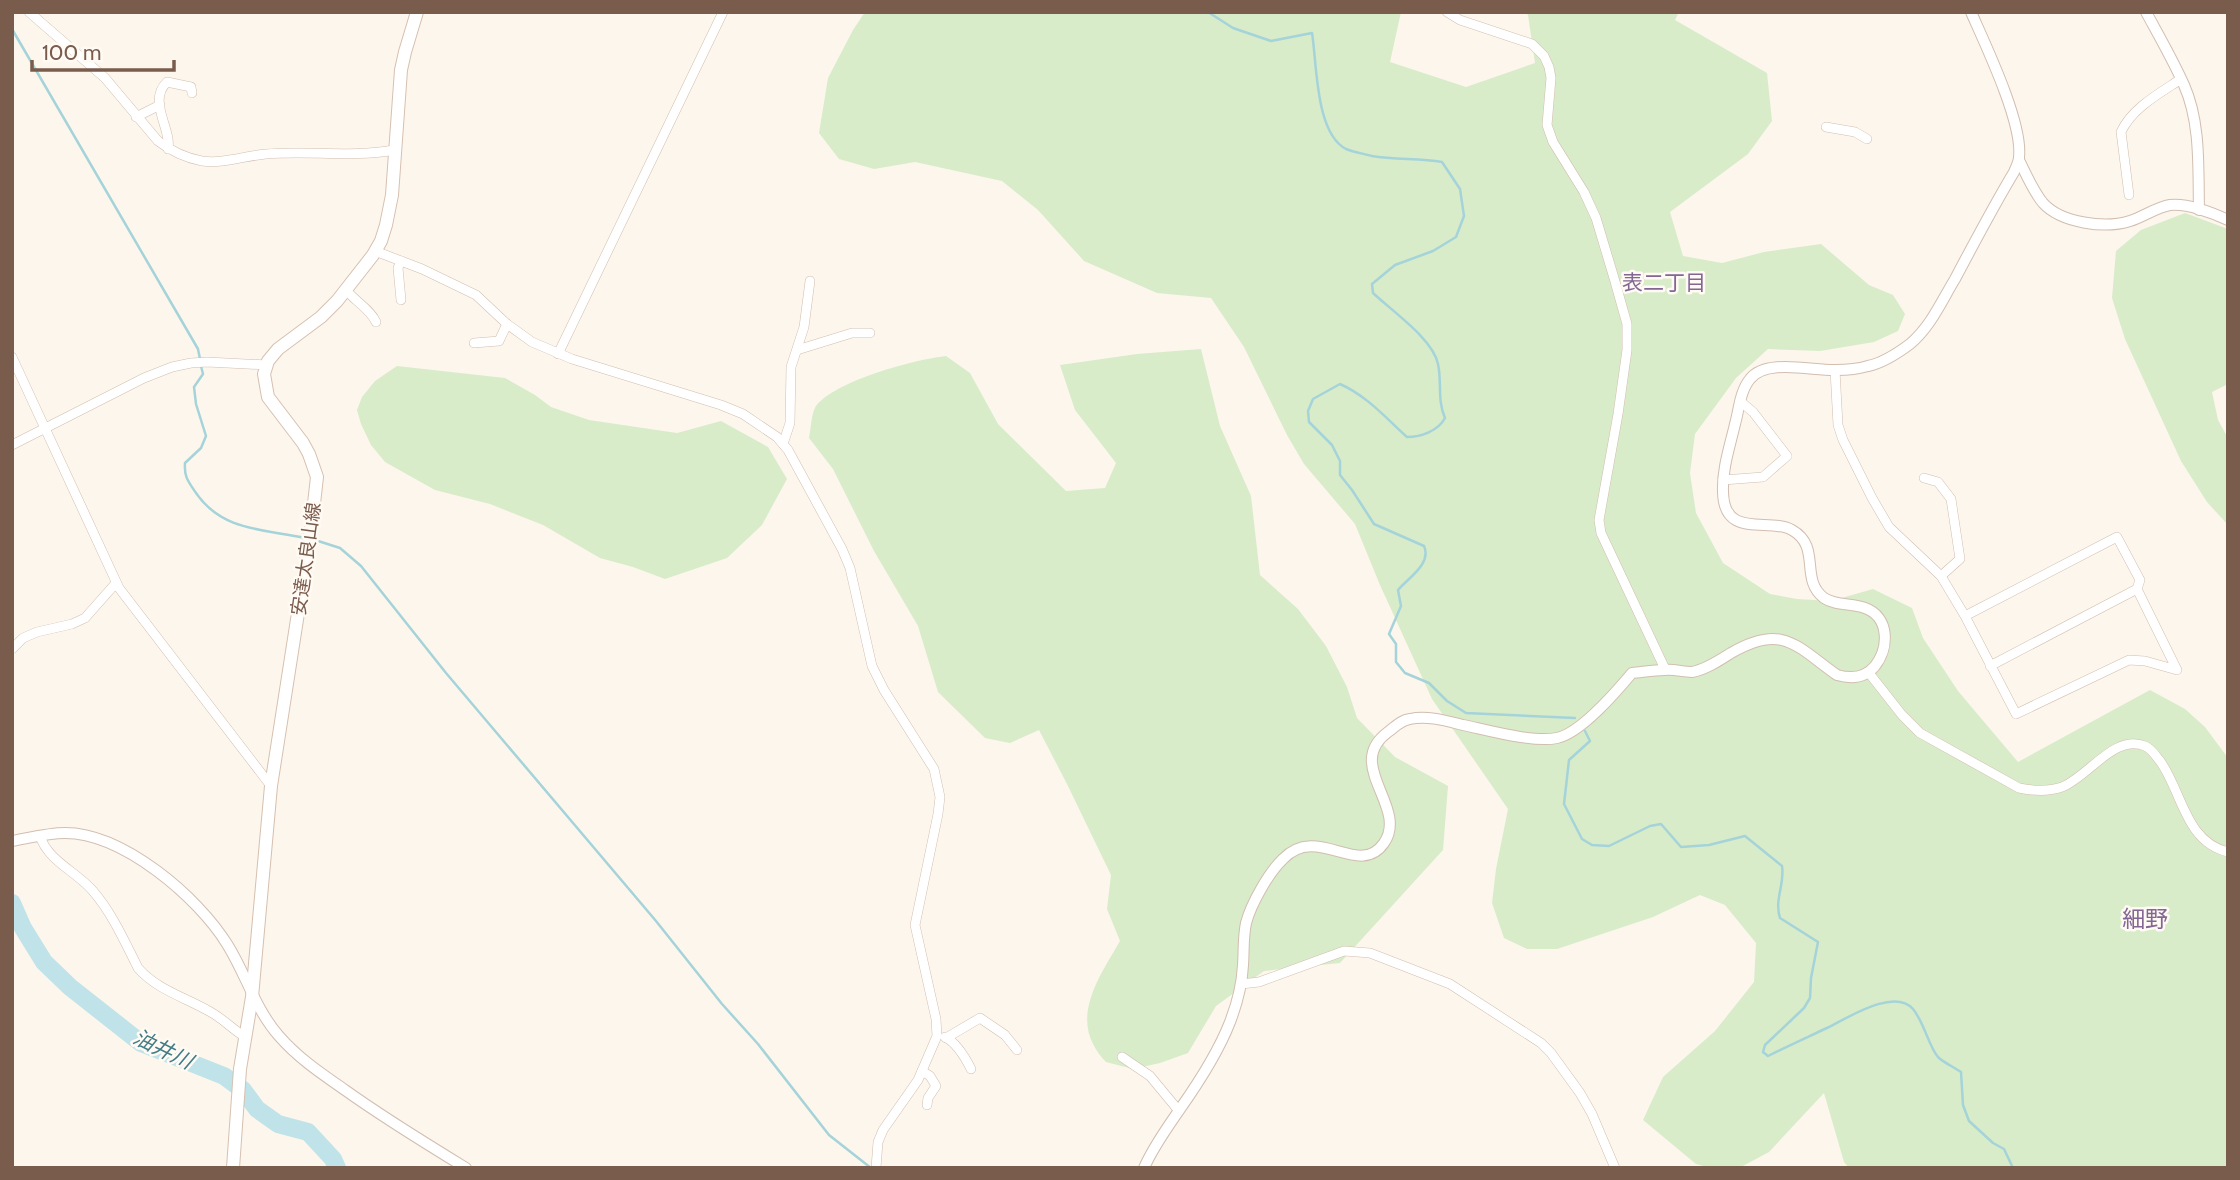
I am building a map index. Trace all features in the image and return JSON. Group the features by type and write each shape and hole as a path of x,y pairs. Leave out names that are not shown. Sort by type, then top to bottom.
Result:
{"main road":[{"path":"267,365 278,349 321,317 376,251 386,226 392,195 401,71 418,12"},
{"name":"安達太良山線","path":"233,1168 240,1069 252,997 271,786 317,477 303,443 268,397 264,379 267,365"}],"street":[{"path":"29,12 105,78 158,141 168,149 194,159 217,162 267,154 338,154 394,149"},
{"path":"558,354 723,12"},
{"path":"1447,12 1460,20 1532,44 1544,56 1549,67 1551,78 1547,125 1553,142 1584,192 1595,218 1627,324 1627,350 1600,520 1601,533 1665,670"},
{"path":"1971,12 2012,113 2017,130 2019,160 2044,204 2068,218 2093,223 2127,222 2170,205 2199,209 2228,220"},
{"path":"2146,12 2181,79 2193,115 2197,140 2199,209"},
{"path":"2129,195 2121,132 2148,101 2181,79"},
{"path":"168,149 160,105 162,87 167,82 191,87 192,93"},
{"path":"136,117 160,105"},
{"path":"1826,127 1855,132 1867,139"},
{"path":"1144,1168 1220,1045 1241,984 1247,921 1280,861 1292,851 1320,846 1362,858 1375,854 1385,842 1390,828 1389,812 1373,777 1372,761 1375,747 1383,735 1400,722 1411,718 1428,718 1510,735 1555,739 1577,727 1632,673 1665,670 1693,672 1741,648 1774,638 1800,646 1837,675 1853,677 1869,673 1878,662 1886,640 1886,633 1879,620 1866,608 1831,602 1824,598 1811,582 1809,549 1802,538 1786,527 1749,526 1726,508 1723,500 1723,480 1740,401 1748,380 1763,370 1835,370 1874,365 1899,352 1923,332 1982,231 2019,160"},
{"path":"376,251 432,273 476,295 531,342 558,354 721,405 753,420 783,444 842,549 850,568 872,666 931,763 937,776 940,797 915,925 937,1033 922,1071 883,1130 878,1142 876,1164"},
{"path":"401,261 398,268 401,300"},
{"path":"783,444 790,423 791,367 804,327 810,281"},
{"path":"346,290 357,303 373,314 376,322"},
{"path":"474,343 499,341 507,324"},
{"path":"797,350 852,333 870,333"},
{"path":"12,357 116,583 271,786"},
{"path":"12,445 144,379 172,368 206,362 267,365"},
{"path":"1835,370 1838,425 1872,498 1889,527 1941,576 2016,714 2129,660 2145,661 2177,670 2137,589"},
{"path":"1723,480 1763,477 1787,456 1753,412 1740,401"},
{"path":"1924,478 1938,482 1951,499 1960,559 1941,576"},
{"path":"1965,616 2117,537 2140,580 2137,589 1990,666"},
{"path":"12,649 23,638 37,632 72,624 85,618 116,583"},
{"path":"1869,673 1920,733 2019,788 2035,791 2063,786 2116,748 2133,742 2143,745 2151,749 2163,765 2193,828 2206,842 2218,850 2228,852"},
{"path":"12,841 65,833 97,838 118,846 153,868 211,921 228,945 252,997 280,1037 315,1069 378,1113 466,1168"},
{"path":"40,836 41,841 58,860 96,894 145,976 216,1015 245,1037"},
{"path":"1241,984 1259,982 1344,951 1370,953 1450,984 1541,1043 1552,1053 1586,1104 1615,1168"},
{"path":"946,1038 980,1018 1005,1035 1017,1051"},
{"path":"937,1033 966,1058 971,1069"},
{"path":"1122,1057 1150,1076 1179,1111"},
{"path":"922,1071 930,1076 936,1086 927,1105"}],"green space":[{"path":"865,12 1401,12 1390,62 1466,87 1535,63 1528,15 1525,12 1679,12 1675,20 1767,73 1772,121 1748,154 1670,212 1683,256 1722,263 1764,252 1821,244 1869,285 1893,295 1905,314 1898,331 1874,342 1820,351 1768,349 1736,378 1695,434 1690,473 1696,513 1723,563 1770,594 1831,601 1873,589 1912,608 1923,638 1958,691 2018,762 2150,690 2185,709 2205,727 2228,758 2228,1168 1849,1168 1844,1162 1824,1093 1769,1152 1739,1168 1711,1168 1696,1164 1643,1120 1663,1077 1715,1031 1754,982 1756,943 1725,905 1700,895 1653,917 1557,949 1527,949 1504,938 1492,903 1508,809 1432,699 1355,524 1304,464 1244,347 1211,298 1157,293 1084,261 1038,210 1002,181 915,162 874,169 839,159 819,133 828,78"},
{"path":"2185,213 2228,229 2228,384 2212,392 2218,420 2228,438 2228,525 2207,502 2181,461 2125,339 2112,298 2116,251 2141,230"},
{"path":"1201,349 1220,426 1251,496 1260,575 1298,609 1326,646 1347,687 1357,718 1395,757 1448,786 1443,850 1340,963 1264,971 1216,1006 1188,1053 1133,1069 1106,1062 1094,1046 1088,1031 1087,1017 1093,991 1120,941 1107,909 1111,875 1067,784 1039,730 1010,743 985,738 938,692 918,626 874,551 833,469 809,438 816,406 841,388 876,373 946,356 970,373 998,424 1066,491 1105,488 1116,463 1075,410 1060,365 1137,354"},
{"path":"397,366 505,378 551,407 589,420 677,433 721,421 768,447 787,479 762,525 727,558 665,579 600,558 543,525 490,504 435,490 385,462 371,445 357,410 362,397 375,381"}],"waterway":[{"path":"1208,12 1233,28 1271,41 1312,33 1319,96 1328,128 1336,141 1346,149 1372,156 1442,162 1460,189 1464,216 1456,237 1433,251 1395,265 1372,284 1373,293 1420,335 1435,355 1445,418 1429,432 1407,437 1368,401 1340,384 1313,399 1308,411 1309,422 1332,445 1340,461 1340,475 1374,524 1424,546 1426,553 1422,565 1398,590 1401,606 1389,634 1396,644 1396,662 1405,673 1429,683 1447,701 1466,713 1575,718"},
{"path":"12,29 198,349 200,359"},
{"path":"201,366 203,374 194,387 196,404 206,436 201,448 185,463 189,482 206,505 231,522 305,538"},
{"path":"315,540 340,548 361,566 446,673 758,1044 829,1135 871,1168"},
{"path":"1585,731 1590,741 1569,760 1564,804 1582,839 1592,845 1609,846 1650,826 1661,824 1681,847 1709,845 1745,836 1782,866 1778,905 1780,918 1818,942 1810,998 1804,1008 1765,1045 1763,1052 1768,1056 1870,1007 1894,1001 1905,1003 1917,1014 1938,1057 1961,1072 1963,1105 1969,1121 1993,1143 2004,1149 2013,1168"},
{"name":"油井川","path":"12,903 23,928 44,962 70,987 141,1043 224,1076 243,1090 257,1109 278,1124 308,1132 333,1159 337,1168"}],"district":[{"name":"表二丁目","path":"1664,282"},
{"name":"細野","path":"2145,919"}]}
